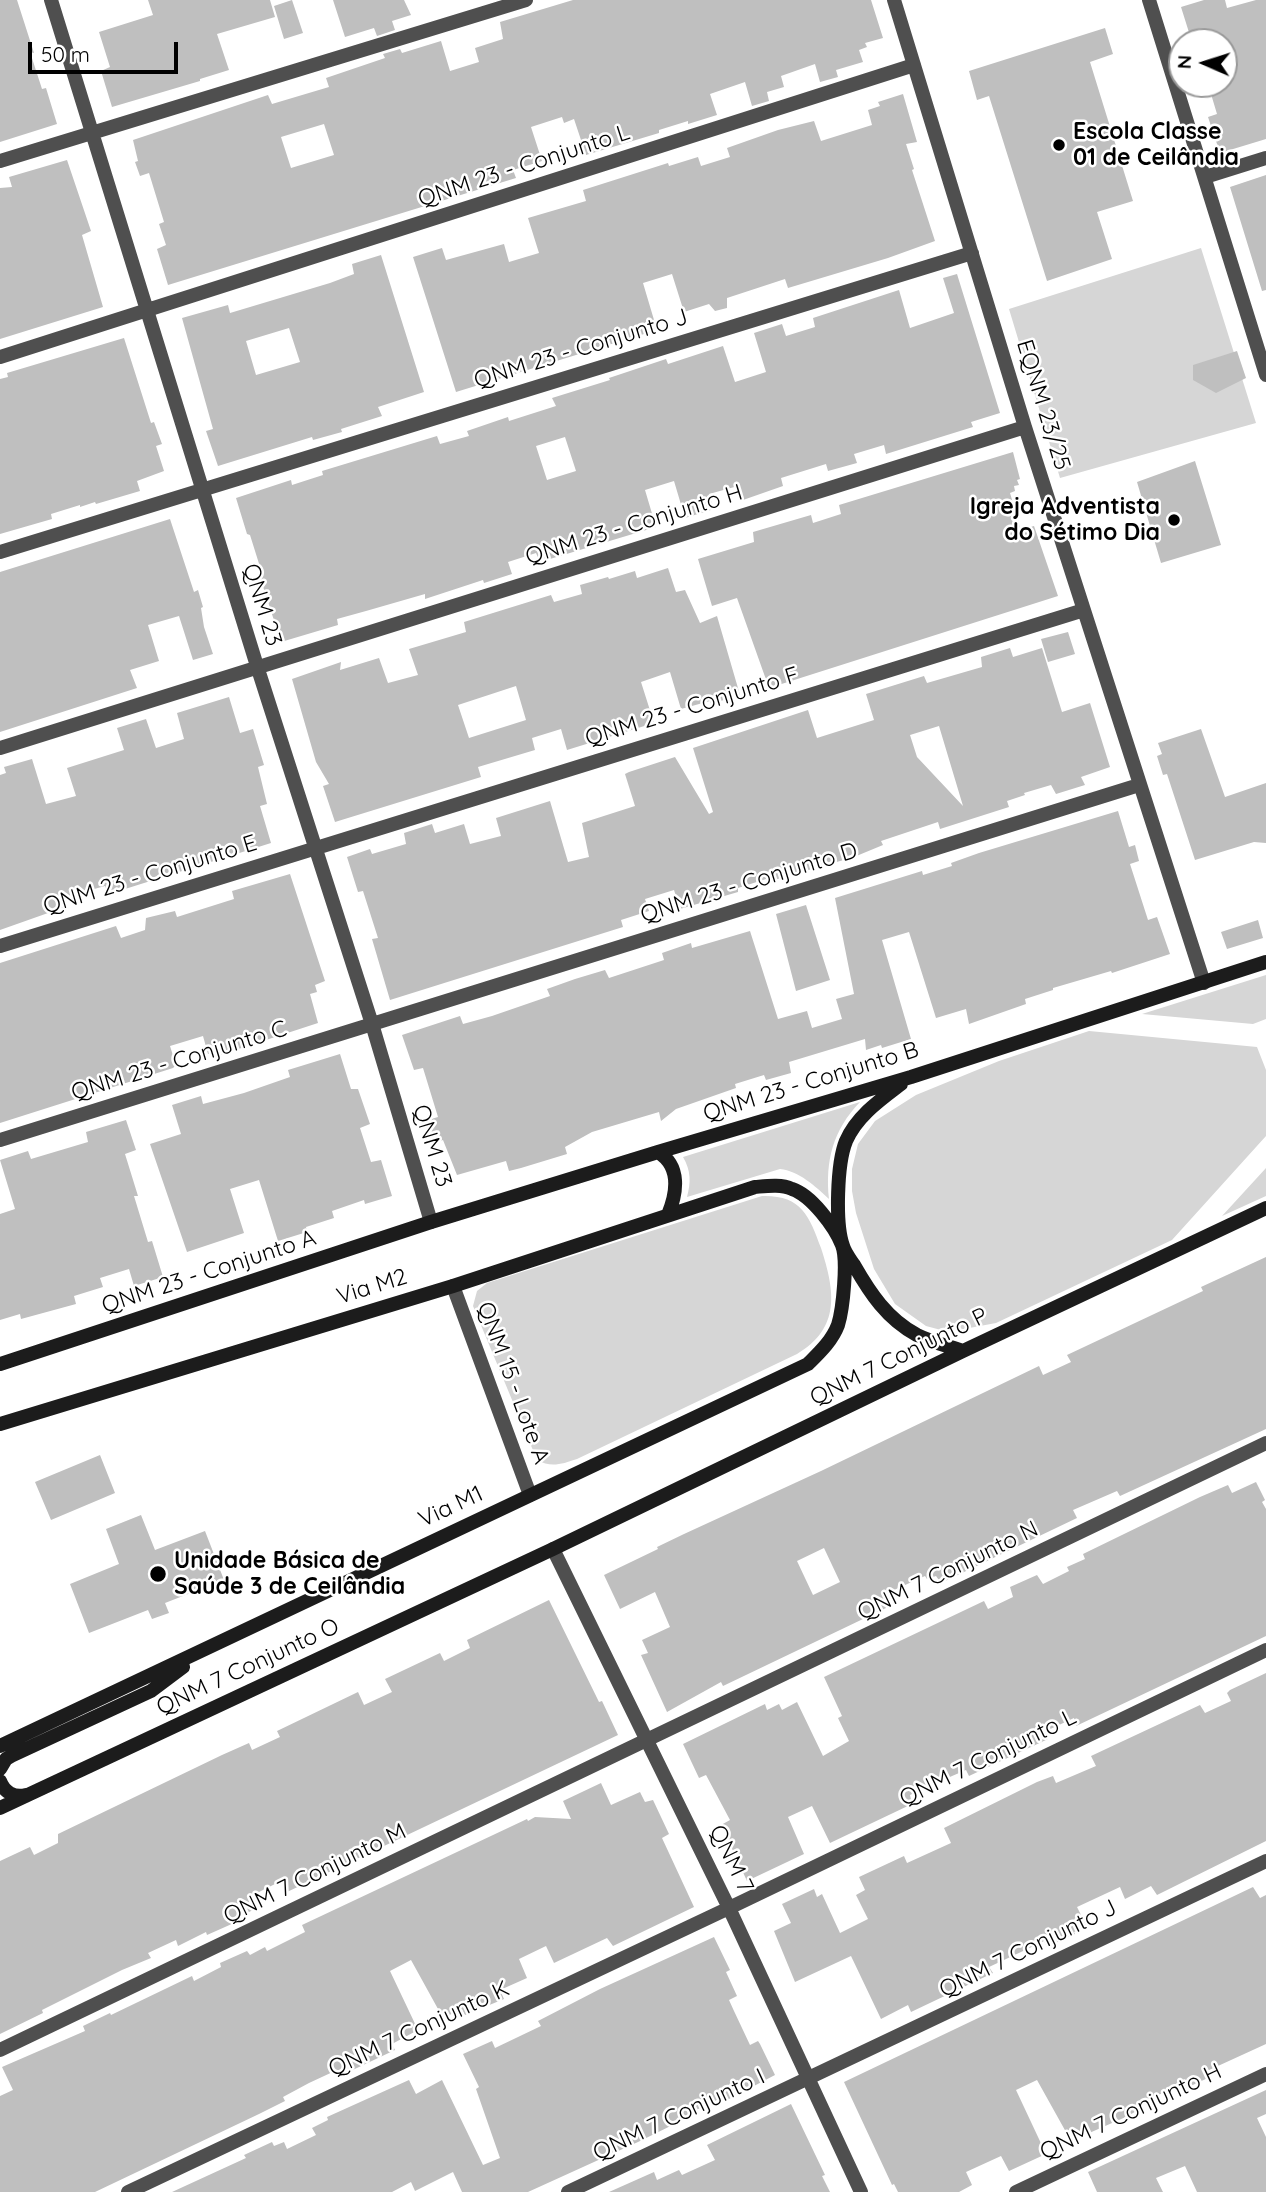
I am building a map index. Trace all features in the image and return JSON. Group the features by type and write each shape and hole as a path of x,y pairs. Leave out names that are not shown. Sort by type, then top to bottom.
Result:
{"main road":[{"path":"1204,982 1266,962"},
{"name":"QNM 23 - Conjunto B","path":"431,1223 911,1077 1204,982"},
{"path":"911,1077 874,1104 858,1121 846,1141 837,1195 843,1246 874,1299 889,1315 917,1335 962,1351"},
{"path":"658,1152 671,1164 675,1177 676,1193 668,1215"},
{"name":"Via M2","path":"0,1424 453,1286 755,1187 774,1186 793,1189 801,1194 824,1216 843,1246"},
{"name":"QNM 7 Conjunto P","path":"553,1549 962,1351 1266,1208"},
{"name":"QNM 23 - Conjunto A","path":"0,1364 431,1223"},
{"name":"Via M1","path":"0,1746 808,1364 825,1347 837,1327 844,1288 843,1246"},
{"name":"QNM 7 Conjunto O","path":"0,1808 553,1549"},
{"path":"0,1769 11,1756 150,1691 207,1649"},
{"path":"0,1781 5,1791 12,1795 28,1795"}],"street":[{"name":"QNM 23","path":"51,0 314,848 373,1024 431,1223"},
{"path":"0,161 526,0"},
{"name":"EQNM 23/25","path":"894,0 1025,426 1204,982"},
{"path":"1149,0 1263,356 1266,375"},
{"name":"QNM 23 - Conjunto L","path":"0,357 914,65"},
{"path":"1205,177 1266,158"},
{"name":"QNM 23 - Conjunto J","path":"0,552 972,253"},
{"name":"QNM 23 - Conjunto H","path":"0,748 1025,426"},
{"name":"QNM 23 - Conjunto F","path":"314,848 1084,610"},
{"name":"QNM 23 - Conjunto D","path":"373,1024 1139,785"},
{"name":"QNM 23 - Conjunto E","path":"0,946 314,848"},
{"name":"QNM 23 - Conjunto C","path":"0,1140 373,1024"},
{"name":"QNM 15 - Lote A","path":"453,1286 530,1495"},
{"name":"QNM 7 Conjunto N","path":"649,1740 1266,1443"},
{"name":"QNM 7","path":"553,1549 649,1740 861,2192"},
{"name":"QNM 7 Conjunto L","path":"729,1908 1266,1650"},
{"name":"QNM 7 Conjunto M","path":"0,2050 649,1740"},
{"name":"QNM 7 Conjunto J","path":"809,2079 1266,1861"},
{"name":"QNM 7 Conjunto K","path":"128,2192 729,1908"},
{"name":"QNM 7 Conjunto H","path":"1016,2192 1266,2074"},
{"name":"QNM 7 Conjunto I","path":"568,2192 809,2079"}],"shaded area":[{"path":"1201,248 1256,423 1060,478 1009,309"},
{"path":"1266,975 1266,1019 1253,1024 1142,1014"},
{"path":"1089,1031 1257,1047 1266,1070 1266,1136 1172,1240 996,1323 941,1330 926,1326 895,1304 874,1269 856,1213 852,1191 852,1169 858,1144 875,1121 916,1095 999,1061"},
{"path":"860,1102 843,1124 833,1147 828,1172 829,1199 800,1176 780,1169 687,1197 688,1167 683,1157"},
{"path":"1266,1168 1266,1196 1222,1216"},
{"path":"762,1196 795,1203 812,1226 826,1264 831,1294 828,1320 821,1333 797,1354 577,1459 552,1465 537,1460 473,1306 477,1291 487,1283"}],"building":[{"path":"0,0 17,0 34,53 30,52 42,89 46,88 57,124 0,142"},
{"path":"148,0 270,0 275,17 217,34 229,70 112,107 101,71 110,67 99,32 153,15"},
{"path":"292,0 303,33 284,39 274,6"},
{"path":"333,0 404,0 411,15 392,21 395,30 377,36 374,28 345,37"},
{"path":"573,0 871,0 883,38 865,43 867,47 859,50 863,62 836,70 838,77 820,82 815,64 781,76 784,87 767,92 769,101 752,106 745,82 710,94 717,115 688,124 688,121 659,130 659,133 586,155 574,119 564,123 562,117 531,127 542,161 513,170 516,178 168,285 157,249 166,245 159,224 164,222 149,173 140,176 135,162 138,161 133,140 268,95 272,104 329,87 326,78 385,58 383,54 400,49 402,53 441,41 450,71 479,62 475,48 503,39 500,22","holes":["324,124 334,155 291,168 281,137"]},
{"path":"1204,0 1225,0 1227,8 1266,0 1266,139 1220,153 1208,117 1217,114 1212,98 1238,98 1238,28 1188,28 1181,7"},
{"path":"1105,28 1113,54 1090,62 1133,201 1097,212 1112,259 1047,281 989,96 977,100 969,71"},
{"path":"903,94 917,142 906,144 935,241 788,288 785,279 727,298 727,308 715,311 709,304 684,312 672,274 643,283 657,330 456,392 413,257 442,248 446,260 504,244 509,262 539,253 528,218 586,201 583,190 668,163 669,166 698,157 701,166 730,157 727,148 814,121 821,141 872,125 868,110 880,106 878,102"},
{"path":"67,160 91,231 82,235 103,307 0,339 0,188 12,187 9,177"},
{"path":"1266,175 1266,290 1262,291 1230,187"},
{"path":"381,255 424,392 378,407 382,416 341,429 342,432 313,440 312,437 218,466 206,431 213,429 182,318 228,305 230,313 330,283 354,274 352,264","holes":["289,328 300,362 256,375 246,341"]},
{"path":"957,274 1000,413 971,422 973,427 886,454 884,445 854,454 857,463 828,471 826,464 781,478 783,486 743,500 738,486 709,494 714,509 685,518 674,481 645,490 656,527 540,562 536,553 508,562 512,574 484,583 483,580 425,599 425,594 337,619 338,625 281,642 258,571 261,570 236,498 291,480 292,485 323,475 322,471 437,436 440,444 469,436 467,431 508,417 509,421 556,406 552,398 666,359 668,364 723,346 735,382 766,372 754,333 782,324 786,336 815,327 813,318 899,290 910,328 954,313 943,278","holes":["565,437 576,471 547,480 536,446"]},
{"path":"124,338 151,423 154,422 162,444 156,446 164,471 137,481 140,491 96,504 80,505 51,514 52,519 0,534 0,379 8,377 7,373"},
{"path":"1237,351 1246,378 1216,393 1193,380 1193,365"},
{"path":"1013,452 1020,479 1017,480 1019,485 1014,486 1015,491 1010,493 1021,530 1034,526 1058,596 769,688 737,598 712,606 698,559 754,542 753,532 811,515 813,523 841,514 839,505"},
{"path":"1195,461 1221,545 1161,563 1137,482"},
{"path":"170,519 194,592 198,590 203,607 204,627 213,654 193,660 179,616 148,625 159,661 130,670 137,688 0,732 0,572"},
{"path":"668,568 676,592 685,590 700,623 717,616 740,695 681,709 670,672 641,682 654,723 567,750 561,729 532,738 535,750 478,767 481,777 335,822 323,786 329,784 316,762 292,679 341,662 340,670 379,658 388,683 418,675 409,649 466,632 464,622 551,595 554,602 582,594 580,585 608,577 609,579 635,571 637,578","holes":["516,686 526,720 469,738 458,705"]},
{"path":"1068,632 1075,654 1048,662 1041,639"},
{"path":"1010,648 1013,657 1042,648 1062,712 1090,703 1110,767 1081,777 1085,785 1056,794 1051,785 1024,793 1025,795 1007,801 1009,807 940,829 938,822 881,841 883,845 854,857 767,882 766,879 738,888 738,892 680,909 674,890 645,899 649,911 621,920 623,927 390,1000 372,939 378,938 363,891 358,892 347,857 370,849 372,854 406,844 404,833 432,824 435,833 464,824 470,844 501,836 496,818 550,801 568,862 589,857 582,823 635,806 625,774 675,757 709,814 713,812 693,748 808,710 817,738 874,720 866,694 924,676 927,683 982,667 981,657","holes":["939,726 963,806 917,757 910,735"]},
{"path":"229,697 240,733 253,729 264,765 258,767 267,804 260,806 271,843 106,895 105,886 62,898 65,907 0,930 0,775 6,773 4,767 32,759 46,804 76,796 67,768 124,750 117,728 146,719 156,748 184,739 177,713"},
{"path":"1201,729 1225,797 1266,783 1266,843 1254,842 1195,860 1167,774 1163,775 1157,756 1162,754 1158,743"},
{"path":"1118,811 1129,847 1135,845 1139,861 1130,864 1148,920 1157,917 1170,954 1053,988 1025,999 1026,1004 969,1024 966,1009 936,1018 909,932 882,940 911,1039 866,1050 865,1039 789,1062 791,1073 766,1080 764,1075 735,1084 736,1088 676,1109 661,1121 659,1112 592,1132 565,1147 567,1154 509,1171 506,1161 457,1175 443,1140 435,1143 428,1120 438,1117 423,1068 414,1070 402,1035 460,1016 463,1024 492,1016 550,996 547,989 575,979 605,970 609,978 664,960 662,953 691,943 692,948 750,931 778,1019 807,1011 812,1028 842,1019 836,999 854,994 835,898 922,871 923,875 952,866 951,863 979,853"},
{"path":"290,874 325,981 315,985 317,992 310,994 318,1023 220,1055 219,1050 208,1054 203,1036 170,1046 176,1065 173,1068 0,1123 0,963 116,926 121,938 145,930 146,918 175,911 177,917 234,899 232,891"},
{"path":"806,905 830,980 796,991 776,914"},
{"path":"1258,920 1263,938 1227,949 1221,932"},
{"path":"340,1054 351,1089 358,1089 370,1124 360,1128 371,1162 381,1160 392,1196 365,1204 364,1200 332,1211 334,1218 306,1227 307,1232 278,1241 259,1180 230,1189 244,1233 187,1252 150,1144 181,1134 172,1105 201,1096 203,1104 244,1093 290,1077 288,1070"},
{"path":"126,1120 136,1150 125,1154 138,1196 134,1196 148,1242 152,1241 163,1277 134,1286 129,1269 100,1278 103,1287 74,1296 76,1304 21,1319 20,1314 0,1320 0,1214 15,1209 0,1160 28,1151 31,1159 88,1142 86,1132"},
{"path":"1266,1257 1266,1429 1120,1496 1117,1491 1073,1510 1077,1518 941,1583 936,1576 927,1579 925,1576 894,1590 896,1595 883,1601 886,1608 723,1686 721,1682 667,1712 641,1655 648,1653 642,1640 670,1627 655,1592 620,1609 604,1575 684,1534 1039,1366 1043,1375 1071,1362 1067,1355 1203,1291 1201,1287","holes":["824,1548 840,1582 813,1595 797,1561"]},
{"path":"100,1455 115,1493 51,1520 35,1482"},
{"path":"1256,1482 1265,1500 1262,1502 1266,1509 1266,1636 1076,1726 1074,1718 1046,1731 1048,1739 969,1776 966,1770 922,1789 910,1795 912,1804 830,1843 812,1806 788,1817 804,1854 747,1881 721,1825 730,1820 706,1775 699,1778 683,1744 765,1704 767,1710 779,1704 782,1710 797,1702 823,1756 849,1741 838,1718 842,1716 824,1677 984,1601 988,1609 1013,1597 1010,1587 1037,1575 1043,1584 1069,1571 1067,1567 1085,1559 1083,1554 1200,1497 1228,1485 1232,1493"},
{"name":"Unidade Básica de Saúde 3 de Ceilândia","path":"141,1515 155,1550 205,1531 224,1580 165,1603 169,1613 152,1619 148,1610 89,1633 70,1584 119,1564 106,1529"},
{"path":"549,1600 618,1735 287,1892 281,1881 257,1893 259,1907 233,1920 234,1923 207,1935 206,1932 178,1946 176,1940 148,1953 151,1958 42,2010 43,2013 0,2034 0,1861 30,1847 34,1855 58,1843 58,1834 249,1743 252,1750 280,1737 277,1731 358,1692 364,1705 392,1692 385,1679 440,1653 444,1661 470,1648 467,1640"},
{"path":"1266,1673 1266,1841 1157,1895 1151,1886 1125,1899 1120,1887 1077,1907 1087,1927 1047,1947 1044,1941 989,1967 993,1973 911,2012 908,2005 881,2019 851,1956 795,1982 774,1931 791,1923 782,1904 814,1889 817,1897 822,1894 840,1933 868,1919 856,1895 865,1890 859,1877 904,1856 907,1863 951,1843 944,1828 1037,1782 1053,1776 1056,1783 1096,1766 1091,1756 1200,1705 1205,1713 1231,1701 1227,1693 1230,1690"},
{"path":"601,1783 611,1805 640,1792 645,1802 653,1800 669,1834 662,1838 694,1907 613,1946 607,1938 554,1963 546,1946 519,1959 527,1978 500,1990 504,1999 465,2015 462,2009 443,2018 411,1960 390,1971 418,2030 392,2044 395,2050 340,2076 337,2070 309,2083 283,2097 285,2101 95,2192 0,2192 0,2096 13,2090 2,2067 85,2031 83,2026 192,1976 194,1981 221,1967 220,1963 247,1951 250,1955 265,1947 267,1951 305,1932 302,1925 527,1819 571,1819 563,1801"},
{"path":"1253,1887 1260,1898 1266,1895 1266,2044 1207,2071 1210,2077 1182,2090 1179,2085 1142,2103 1143,2107 1128,2116 1071,2141 1037,2080 1016,2090 1046,2154 1009,2171 1001,2156 966,2172 972,2185 959,2192 898,2192 894,2184 892,2185 844,2082"},
{"path":"714,1937 730,1970 726,1972 737,1996 729,2000 750,2045 758,2041 775,2075 729,2099 719,2099 692,2112 693,2115 638,2142 528,2192 462,2192 453,2172 415,2191 411,2182 392,2192 172,2192 246,2158 244,2155 272,2142 274,2146 284,2142 287,2149 316,2135 312,2128 328,2120 327,2117 409,2080 416,2094 442,2080 483,2165 500,2158 476,2089 479,2087 463,2054 492,2041 495,2048 541,2026 538,2021 600,1989"},
{"path":"1266,2090 1266,2114 1257,2118 1266,2137 1266,2192 1197,2192 1185,2166 1156,2178 1163,2192 1097,2192 1088,2172"},
{"path":"791,2104 825,2175 822,2176 830,2192 609,2192 654,2172 657,2180 679,2170 682,2175 715,2160 707,2145"}],"place":[{"name":"Escola Classe 01 de Ceilândia","path":"1059,145"},
{"name":"Igreja Adventista do Sétimo Dia","path":"1174,520"},
{"name":"Unidade Básica de Saúde 3 de Ceilândia","path":"158,1574"}]}
